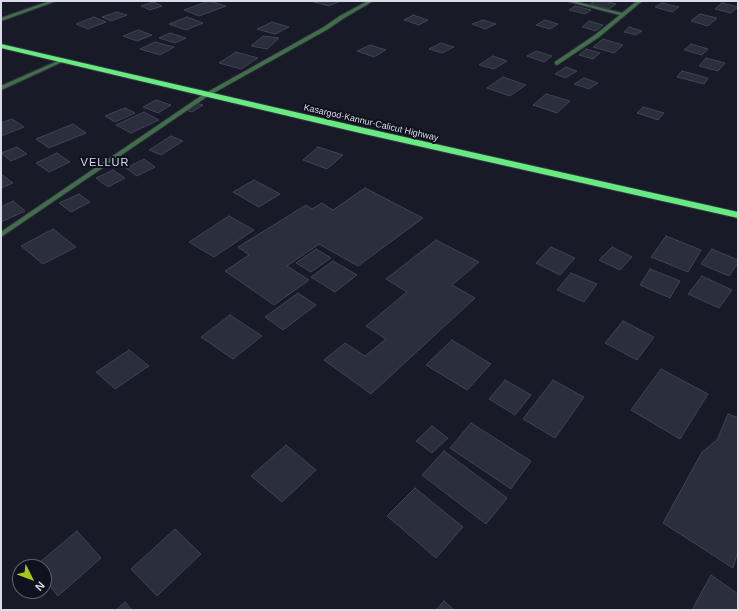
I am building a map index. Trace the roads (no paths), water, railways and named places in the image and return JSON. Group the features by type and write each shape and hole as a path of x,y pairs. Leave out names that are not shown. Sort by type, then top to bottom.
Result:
{"highway":[{"name":"Kasargod-Kannur-Calicut Highway","path":"1,46 738,215"}],"street":[{"path":"1,20 54,1"},
{"path":"1,234 206,94 326,28 342,17 371,1"},
{"path":"568,1 623,15"},
{"path":"557,63 597,36 640,1"},
{"path":"1,88 62,61"}],"district":[{"name":"VELLUR","path":"105,163"}]}
